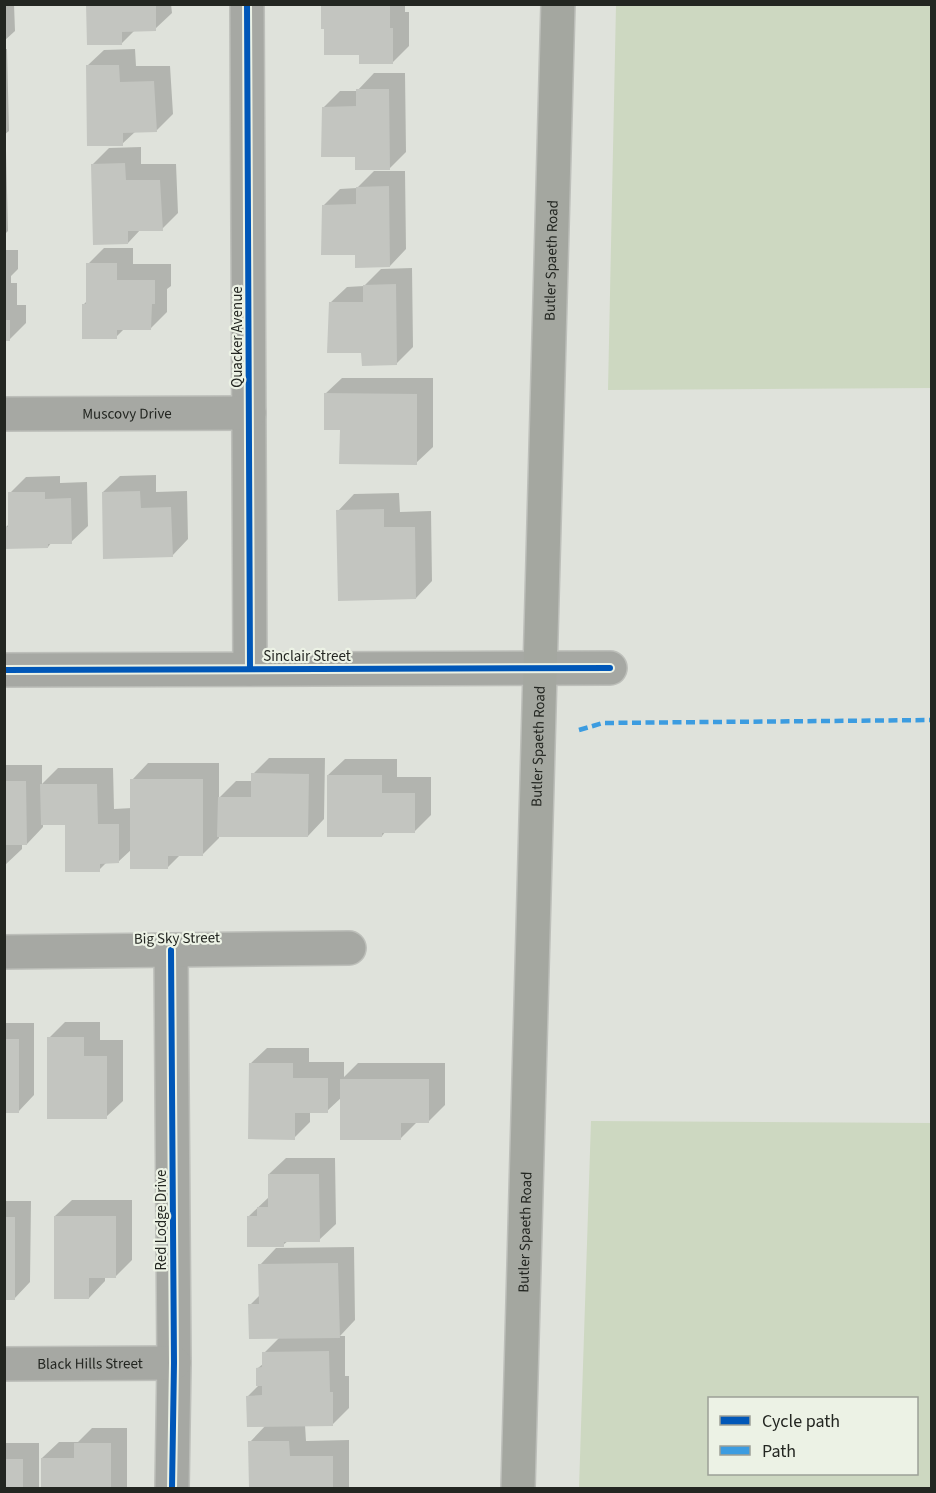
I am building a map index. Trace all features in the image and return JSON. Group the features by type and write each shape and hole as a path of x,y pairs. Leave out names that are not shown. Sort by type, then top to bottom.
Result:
{"main road":[{"name":"Butler Spaeth Road","path":"518,1488 558,4"}],"street":[{"name":"Quacker Avenue","path":"247,4 250,669"},
{"name":"Muscovy Drive","path":"4,414 249,413"},
{"name":"Sinclair Street","path":"4,670 610,668"},
{"name":"Big Sky Street","path":"4,952 350,948"},
{"name":"Red Lodge Drive","path":"171,950 174,1363 172,1488"},
{"name":"Black Hills Street","path":"4,1364 174,1363"}],"green space":[{"path":"616,5 931,5 931,388 608,390"},
{"path":"591,1121 931,1123 931,1488 579,1488"}],"building":[{"path":"86,4 156,4 156,31 122,32 122,45 87,45"},
{"path":"321,4 390,4 393,64 359,64 359,55 324,55"},
{"path":"86,65 119,65 120,82 154,81 157,132 123,133 123,146 87,146"},
{"path":"356,89 389,89 390,170 355,170 355,157 321,157 322,107 356,106"},
{"path":"125,163 126,180 160,180 163,231 128,231 128,244 93,245 91,164"},
{"path":"389,186 390,267 355,268 355,255 321,255 322,205 356,204 356,187"},
{"path":"86,263 117,263 117,280 155,280 155,304 152,304 151,330 117,330 117,339 82,339 82,304 86,304"},
{"path":"396,284 397,365 362,366 361,353 327,353 329,302 363,302 363,285"},
{"path":"5,320 10,320 10,341 5,341"},
{"path":"324,393 417,394 417,465 339,464 340,430 324,430"},
{"path":"140,491 141,508 171,507 173,557 103,559 102,492"},
{"path":"8,492 45,492 45,499 71,498 72,544 48,544 48,548 4,549 4,527 8,527"},
{"path":"384,509 384,527 415,527 416,599 338,601 336,510"},
{"path":"251,773 309,774 308,837 217,837 218,797 251,797"},
{"path":"327,775 382,775 382,793 415,793 415,833 382,833 382,837 327,837"},
{"path":"130,779 203,779 203,856 168,856 168,869 130,869"},
{"path":"4,781 26,781 27,845 4,845"},
{"path":"40,784 97,784 98,824 119,824 119,863 100,864 100,872 65,872 65,825 41,825"},
{"path":"47,1037 84,1037 84,1056 107,1056 107,1119 47,1119"},
{"path":"5,1039 19,1039 19,1113 5,1113"},
{"path":"249,1063 293,1063 293,1078 328,1078 328,1113 295,1113 295,1140 248,1139"},
{"path":"340,1079 429,1079 429,1123 401,1123 401,1140 340,1140"},
{"path":"268,1174 319,1174 320,1242 284,1242 284,1247 247,1247 247,1216 257,1216 257,1207 268,1207"},
{"path":"54,1216 116,1216 116,1278 89,1278 89,1299 54,1299"},
{"path":"4,1217 15,1217 15,1300 4,1300"},
{"path":"338,1263 340,1338 249,1339 248,1304 259,1304 258,1264"},
{"path":"329,1351 330,1392 333,1392 333,1426 247,1427 246,1396 262,1395 262,1386 256,1386 256,1368 262,1367 262,1352"},
{"path":"248,1441 289,1441 290,1456 333,1456 333,1488 249,1488"},
{"path":"74,1443 111,1443 111,1488 41,1488 41,1458 74,1458"},
{"path":"4,1459 23,1459 23,1488 4,1488"}],"marked path":[{"path":"579,730 603,723 932,720"}],"cycle path":[{"path":"247,4 250,669"},
{"path":"4,670 610,668"},
{"path":"171,950 174,1363 172,1488"}]}
